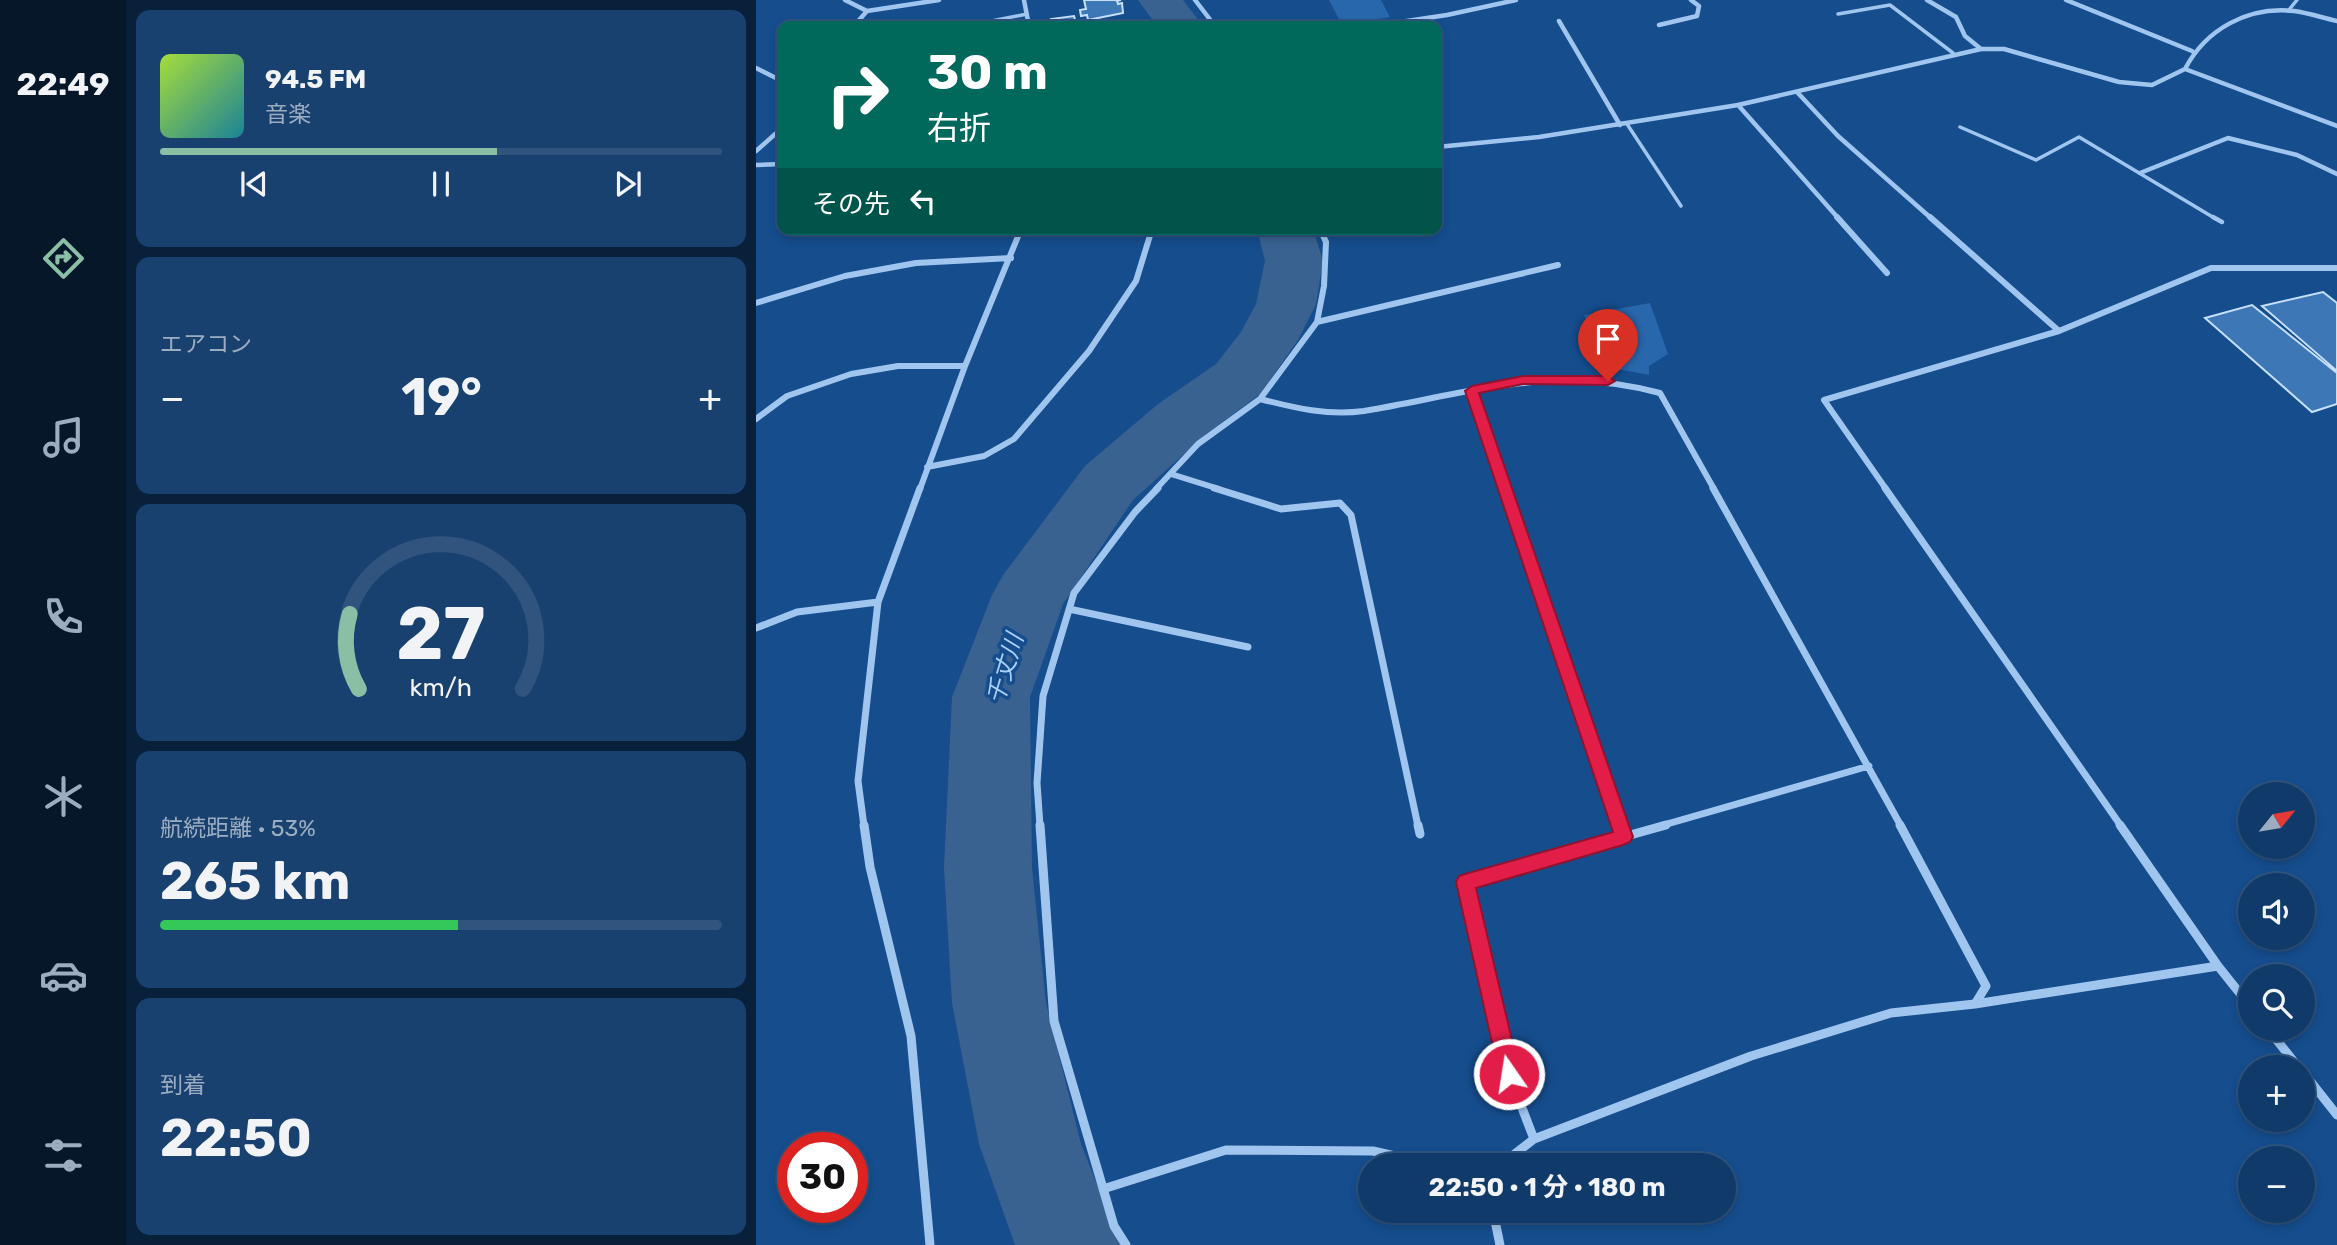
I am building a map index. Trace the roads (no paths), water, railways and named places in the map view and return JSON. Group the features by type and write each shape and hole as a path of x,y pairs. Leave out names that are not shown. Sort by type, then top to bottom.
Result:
{"street":[{"path":"845,0 867,11 939,0"},
{"path":"1024,0 1028,21"},
{"path":"1195,0 1211,21"},
{"path":"1407,21 1517,0"},
{"path":"1659,25 1697,16 1699,6 1691,0"},
{"path":"1927,0 1956,17 1965,36 1981,49"},
{"path":"2066,0 2192,51"},
{"path":"858,21 867,11"},
{"path":"1442,147 1539,137 1738,105 1953,53 1981,49 2004,49 2119,82 2152,85 2185,69 2192,51 2223,26 2271,11 2288,11 2337,21"},
{"path":"1559,21 1620,125"},
{"path":"756,68 777,78"},
{"path":"2185,69 2337,125"},
{"path":"1797,92 1838,136 2059,331"},
{"path":"1738,105 1887,273"},
{"path":"756,151 777,132"},
{"path":"2140,173 2228,138 2297,155 2337,174"},
{"path":"756,165 777,164"},
{"path":"930,1245 912,1036 870,867 858,781 878,603 965,366 1019,235"},
{"path":"928,467 984,456 1021,432 1089,351 1136,281 1150,235"},
{"path":"1126,1245 1114,1226 1054,1021 1037,783 1043,696 1074,593 1135,512 1198,444 1260,399 1317,322 1324,286 1326,242 1323,235"},
{"path":"756,303 845,276 904,265 1010,258"},
{"path":"1317,322 1558,265"},
{"path":"2238,991 1824,400 2059,331 2211,268 2337,268"},
{"path":"756,419 787,396 851,374 898,366 965,366"},
{"path":"1260,399 1316,412 1349,414 1523,380 1585,379 1631,383 1660,393 1869,766 1986,986 1975,1004"},
{"path":"1472,391 1623,837"},
{"path":"1171,474 1282,509 1340,503 1351,514 1420,834"},
{"path":"756,628 797,612 878,603"},
{"path":"1069,610 1248,647"},
{"path":"1534,1139 1509,1074 1465,882 1869,766"},
{"path":"1516,1153 1534,1139 1751,1056 1891,1013 1975,1004 2218,966"},
{"path":"2278,1041 2289,1055"},
{"path":"2315,1088 2337,1115"},
{"path":"1103,1189 1226,1150 1382,1153"},
{"path":"1495,1223 1500,1245"}],"lane":[{"path":"2288,11 2297,0"},
{"path":"1838,14 1890,5 1953,53"},
{"path":"991,21 1027,14"},
{"path":"1627,124 1681,206"},
{"path":"1960,127 2036,160 2079,137 2222,222"}],"waterway":[{"name":"千丈川","path":"1160,0 1176,21"},
{"name":"千丈川","path":"1068,1245 1030,1144 999,1003 988,868 991,697 1029,595 1109,483 1181,420 1238,379 1267,340 1286,304 1294,261 1287,235"}]}
